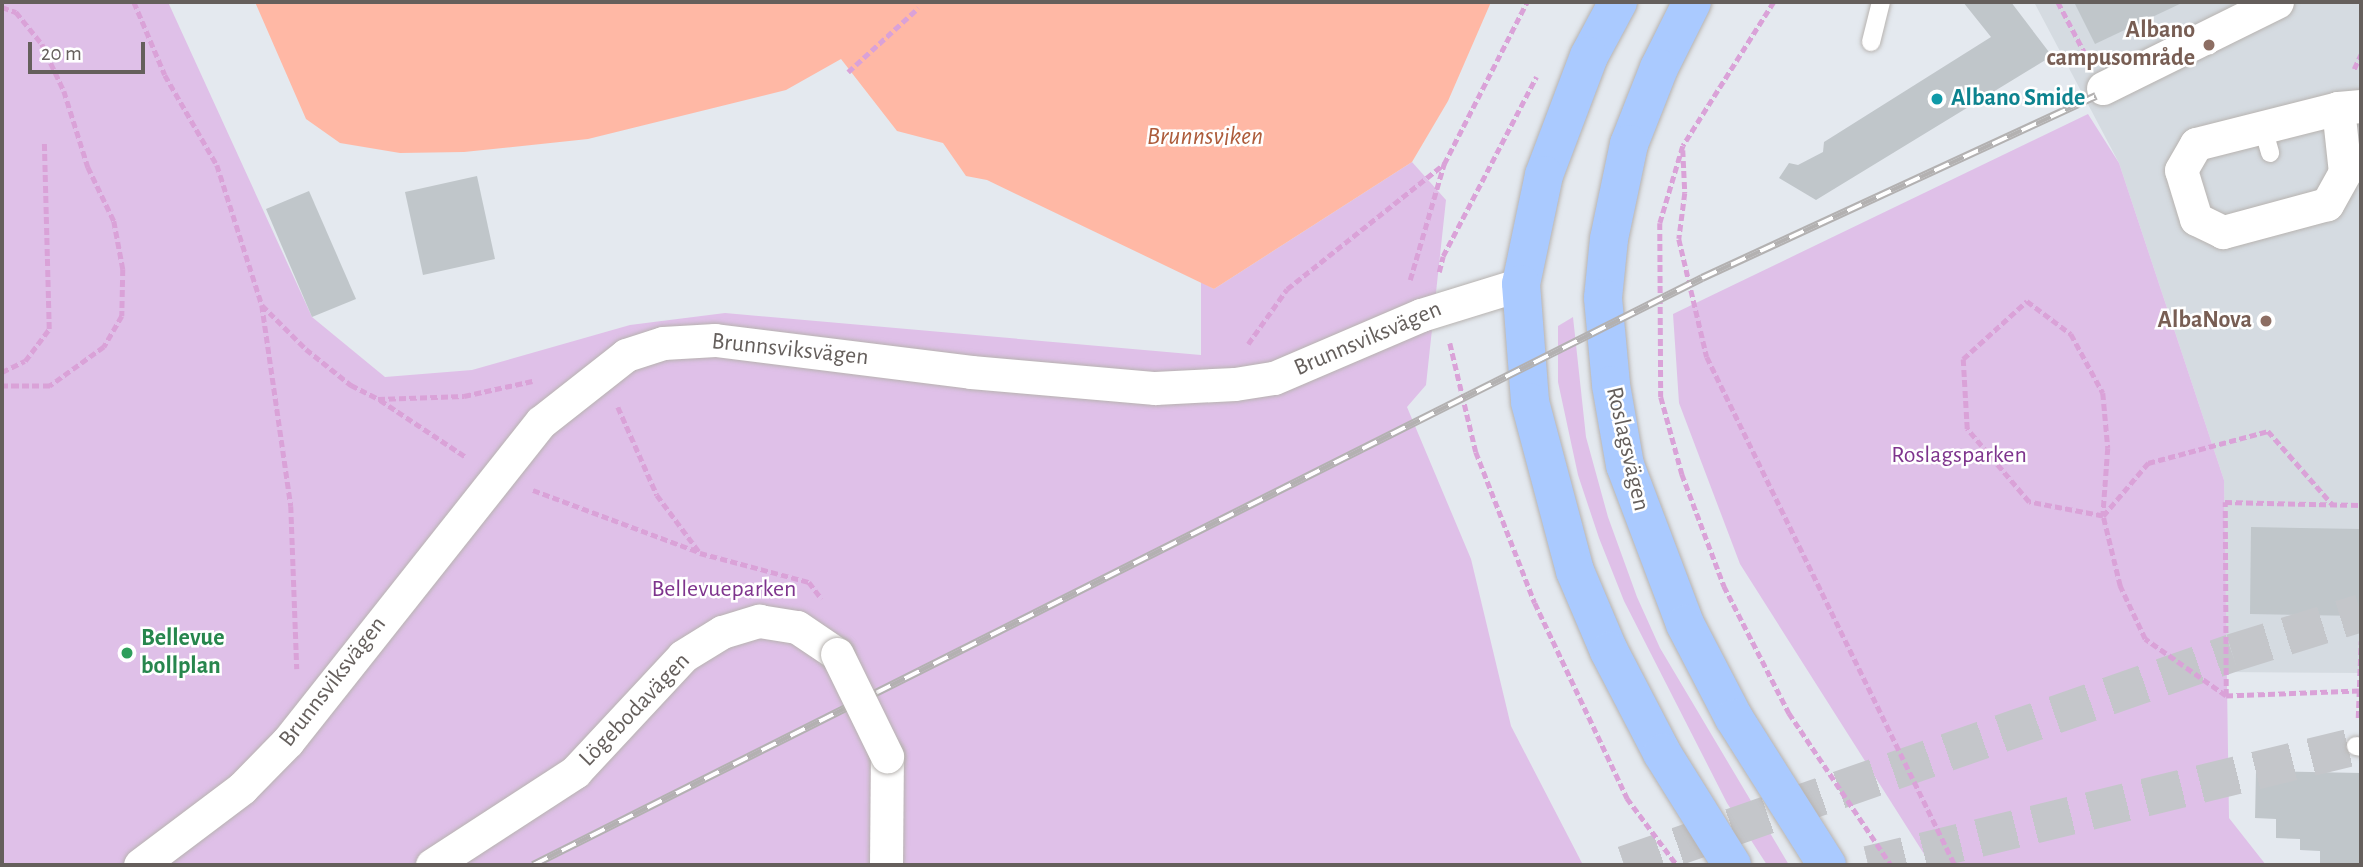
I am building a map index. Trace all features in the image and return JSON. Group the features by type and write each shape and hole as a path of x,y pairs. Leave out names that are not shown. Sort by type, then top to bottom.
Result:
{"main road":[{"path":"1618,2 1589,56 1544,175 1521,284 1530,401 1575,571 1609,651 1662,753 1732,865"},
{"name":"Roslagsvägen","path":"1692,2 1659,68 1629,144 1609,239 1603,298 1611,385 1625,465 1685,624 1734,719 1827,865"}],"street":[{"path":"2103,89 2277,2"},
{"path":"2350,107 2345,172 2327,204 2223,232 2196,219 2182,170 2196,144 2266,140 2350,107"},
{"name":"Brunnsviksvägen","path":"140,865 242,788 299,725 541,422 601,370 625,355 663,343 715,340 971,372 1142,387 1235,384 1274,378 1442,307 1521,284"},
{"name":"Lögebodavägen","path":"432,865 575,772 683,656 722,632 759,621 797,627 836,654 887,756 886,865"}],"lane":[{"path":"1871,42 1881,2"}],"path":[{"path":"134,2 165,75 217,165 262,304 291,506 299,725"},
{"path":"1527,2 1444,164 1411,268 1409,299 1442,307 1438,278 1443,256 1539,71"},
{"path":"1774,2 1683,146 1660,223 1661,397 1682,474 1724,586 1789,713 1891,865"},
{"path":"2057,2 2103,89"},
{"path":"2,7 16,12 42,44 64,91 88,167 114,221 123,269 122,316 104,348 50,386 2,386"},
{"path":"849,72 918,8"},
{"path":"2,372 25,360 49,329 44,143"},
{"path":"1683,146 1685,193 1679,239 1707,357 1955,865"},
{"path":"1235,384 1233,364 1287,289 1444,164"},
{"path":"2103,516 2029,502 1968,429 1963,359 2027,301 2071,334 2103,393 2108,448 2103,516 2120,586 2145,639 2226,696 2359,691"},
{"path":"262,304 306,349 351,385 378,399 497,477 700,552 763,571"},
{"path":"601,370 657,495 700,552"},
{"path":"378,399 464,396 536,380"},
{"path":"2103,516 2148,463 2268,431 2333,505"},
{"path":"2226,696 2225,502 2361,505"},
{"path":"2359,747 2361,641"}],"shaded area":[{"name":"AlbaNova","path":"2034,2 2361,2 2361,673 2226,672 2224,480 2119,163"}],"green space":[{"name":"Bellevueparken","path":"2,2 168,2 312,317 385,377 472,370 630,325 725,313 1201,355 1201,282 1214,289 1412,162 1446,200 1426,385 1407,407 1471,559 1511,726 1583,865 2,865"},
{"name":"Roslagsparken","path":"2088,114 2119,163 2224,480 2229,818 2266,865 1931,865 1740,564 1679,403 1673,314"},
{"path":"1573,317 1586,437 1608,517 1637,597 1660,648 1789,865 1767,865 1727,803 1624,601 1599,538 1578,475 1558,382 1558,326"}],"water":[{"name":"Brunnsviken","path":"255,2 1491,2 1448,101 1412,162 1214,289 987,180 966,176 943,143 897,131 841,59 786,90 588,139 464,152 400,153 340,143 306,119"}],"building":[{"name":"Albano Smide","path":"1963,2 2011,2 2052,56 1816,200 1779,178 1789,163 1798,165 1823,152 1824,142 1991,37"},
{"path":"2074,2 2184,2 2095,44"},
{"path":"477,176 495,259 423,275 405,192"},
{"path":"309,191 356,299 312,317 266,209"},
{"path":"2251,527 2361,529 2361,616 2250,614"},
{"path":"2256,771 2361,773 2361,865 2320,865 2320,851 2300,850 2300,839 2276,838 2276,819 2255,818"}],"tunnel":[{"path":"1624,865 2232,653 2361,613"},
{"path":"1868,865 2361,745"}],"railway":[{"path":"533,865 1702,278 2096,96"}],"place":[{"name":"Albano campusområde","path":"2209,45"},
{"name":"Albano Smide","path":"1937,99"},
{"name":"AlbaNova","path":"2266,321"},
{"name":"Bellevue bollplan","path":"127,653"}]}
